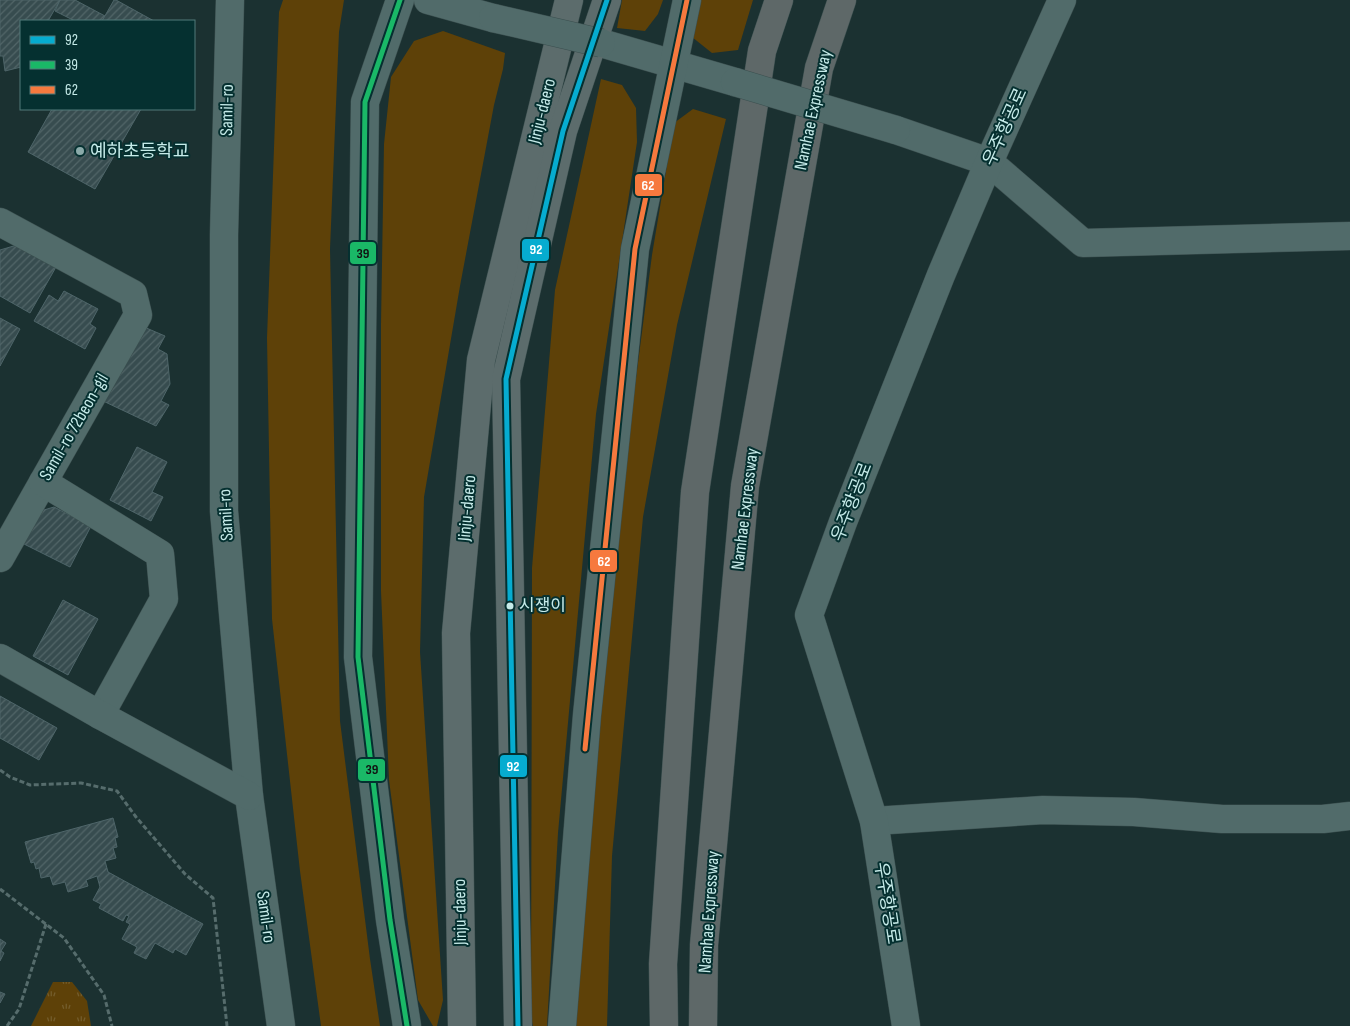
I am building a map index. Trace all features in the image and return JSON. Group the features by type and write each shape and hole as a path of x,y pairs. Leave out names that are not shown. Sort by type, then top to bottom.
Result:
{"highway":[{"path":"664,1026 663,964 695,492 762,51 779,0"},
{"name":"Namhae Expressway","path":"703,1026 704,945 745,486 819,68 842,0"}],"main road":[{"name":"Jinju-daero","path":"462,1026 456,633 481,360 569,0"},
{"name":"Jinju-daero","path":"518,1026 506,379 563,130 607,0"}],"street":[{"name":"Samil-ro","path":"230,0 224,235 224,511 249,796 281,1026"},
{"path":"400,0 365,102 358,656 390,920 407,1026"},
{"path":"428,0 493,18 601,43 674,64 896,130 988,162 1083,243 1350,236"},
{"path":"562,1026 587,715 635,249 687,0"},
{"name":"우주항공로","path":"906,1026 874,822 809,615 843,522 941,274 988,162 1062,0"},
{"name":"Samil-ro 72beon-gil","path":"0,558 138,315 133,294 1,225"},
{"path":"43,482 160,554 164,600 100,715"},
{"path":"0,658 249,796"},
{"path":"874,822 1043,810 1134,812 1222,819 1323,820 1350,816"}],"path":[{"path":"0,770 10,777 30,785 81,783 117,792 185,874 213,898 227,1026"},
{"path":"0,889 64,938 104,995 112,1026"},
{"path":"7,1026 19,1009 46,924"}],"green space":[{"path":"283,0 344,0 339,32 330,249 340,721 380,1026 321,1026 300,871 272,619 267,338 279,12"},
{"path":"622,0 663,0 658,14 645,31 617,28"},
{"path":"700,0 753,0 738,50 712,53 692,37"},
{"path":"443,31 505,53 460,286 424,497 420,652 443,1000 437,1026 433,1026 418,1000 389,780 381,591 381,324 384,144 391,77 414,41"},
{"path":"601,79 622,85 636,108 637,142 596,414 558,833 547,1026 533,1026 531,1018 532,568 555,290"},
{"path":"693,109 726,119 677,325 643,517 612,856 607,1026 575,1026 591,787 622,486 652,255 674,123"},
{"path":"53,982 72,982 87,1001 91,1026 31,1026"}],"building":[{"path":"0,0 60,0 49,20 20,20 20,67 5,71 3,56 0,56"},
{"path":"60,0 75,0 105,16 103,20 73,20 55,11"},
{"path":"114,0 116,0 152,20 103,20"},
{"path":"51,110 140,110 95,189 28,152"},
{"path":"17,245 56,267 30,313 0,296 0,250"},
{"path":"64,291 98,309 90,324 96,328 85,349 34,321 49,295 58,301"},
{"path":"0,318 20,329 0,366"},
{"path":"144,327 165,336 158,349 167,354 170,384 161,401 169,405 156,426 101,400"},
{"path":"137,447 167,462 152,492 163,497 151,521 110,500"},
{"path":"54,507 91,526 70,567 20,542 37,512"},
{"path":"63,600 98,619 68,675 33,656"},
{"path":"0,696 57,728 39,760 0,738"},
{"path":"113,818 118,837 115,838 117,847 113,848 116,858 105,861 108,872 203,924 186,955 175,949 173,953 155,943 146,959 134,953 137,947 122,939 130,924 126,922 129,916 126,915 123,921 99,908 101,904 93,900 100,887 97,876 86,880 88,886 68,892 65,882 53,885 50,876 41,878 39,868 36,869 34,862 31,863 25,842"},
{"path":"0,939 6,943 1,951 4,953 0,961"},
{"path":"0,992 5,994 0,1003"}],"transit line":[{"name":"39","path":"400,0 365,102 358,657 390,920 407,1026"},
{"name":"92","path":"518,1026 506,379 563,131 607,0"},
{"name":"62","path":"585,749 635,249 687,0"}],"place":[{"name":"예하초등학교","path":"80,151"},
{"name":"시쟁이","path":"510,606"}]}
